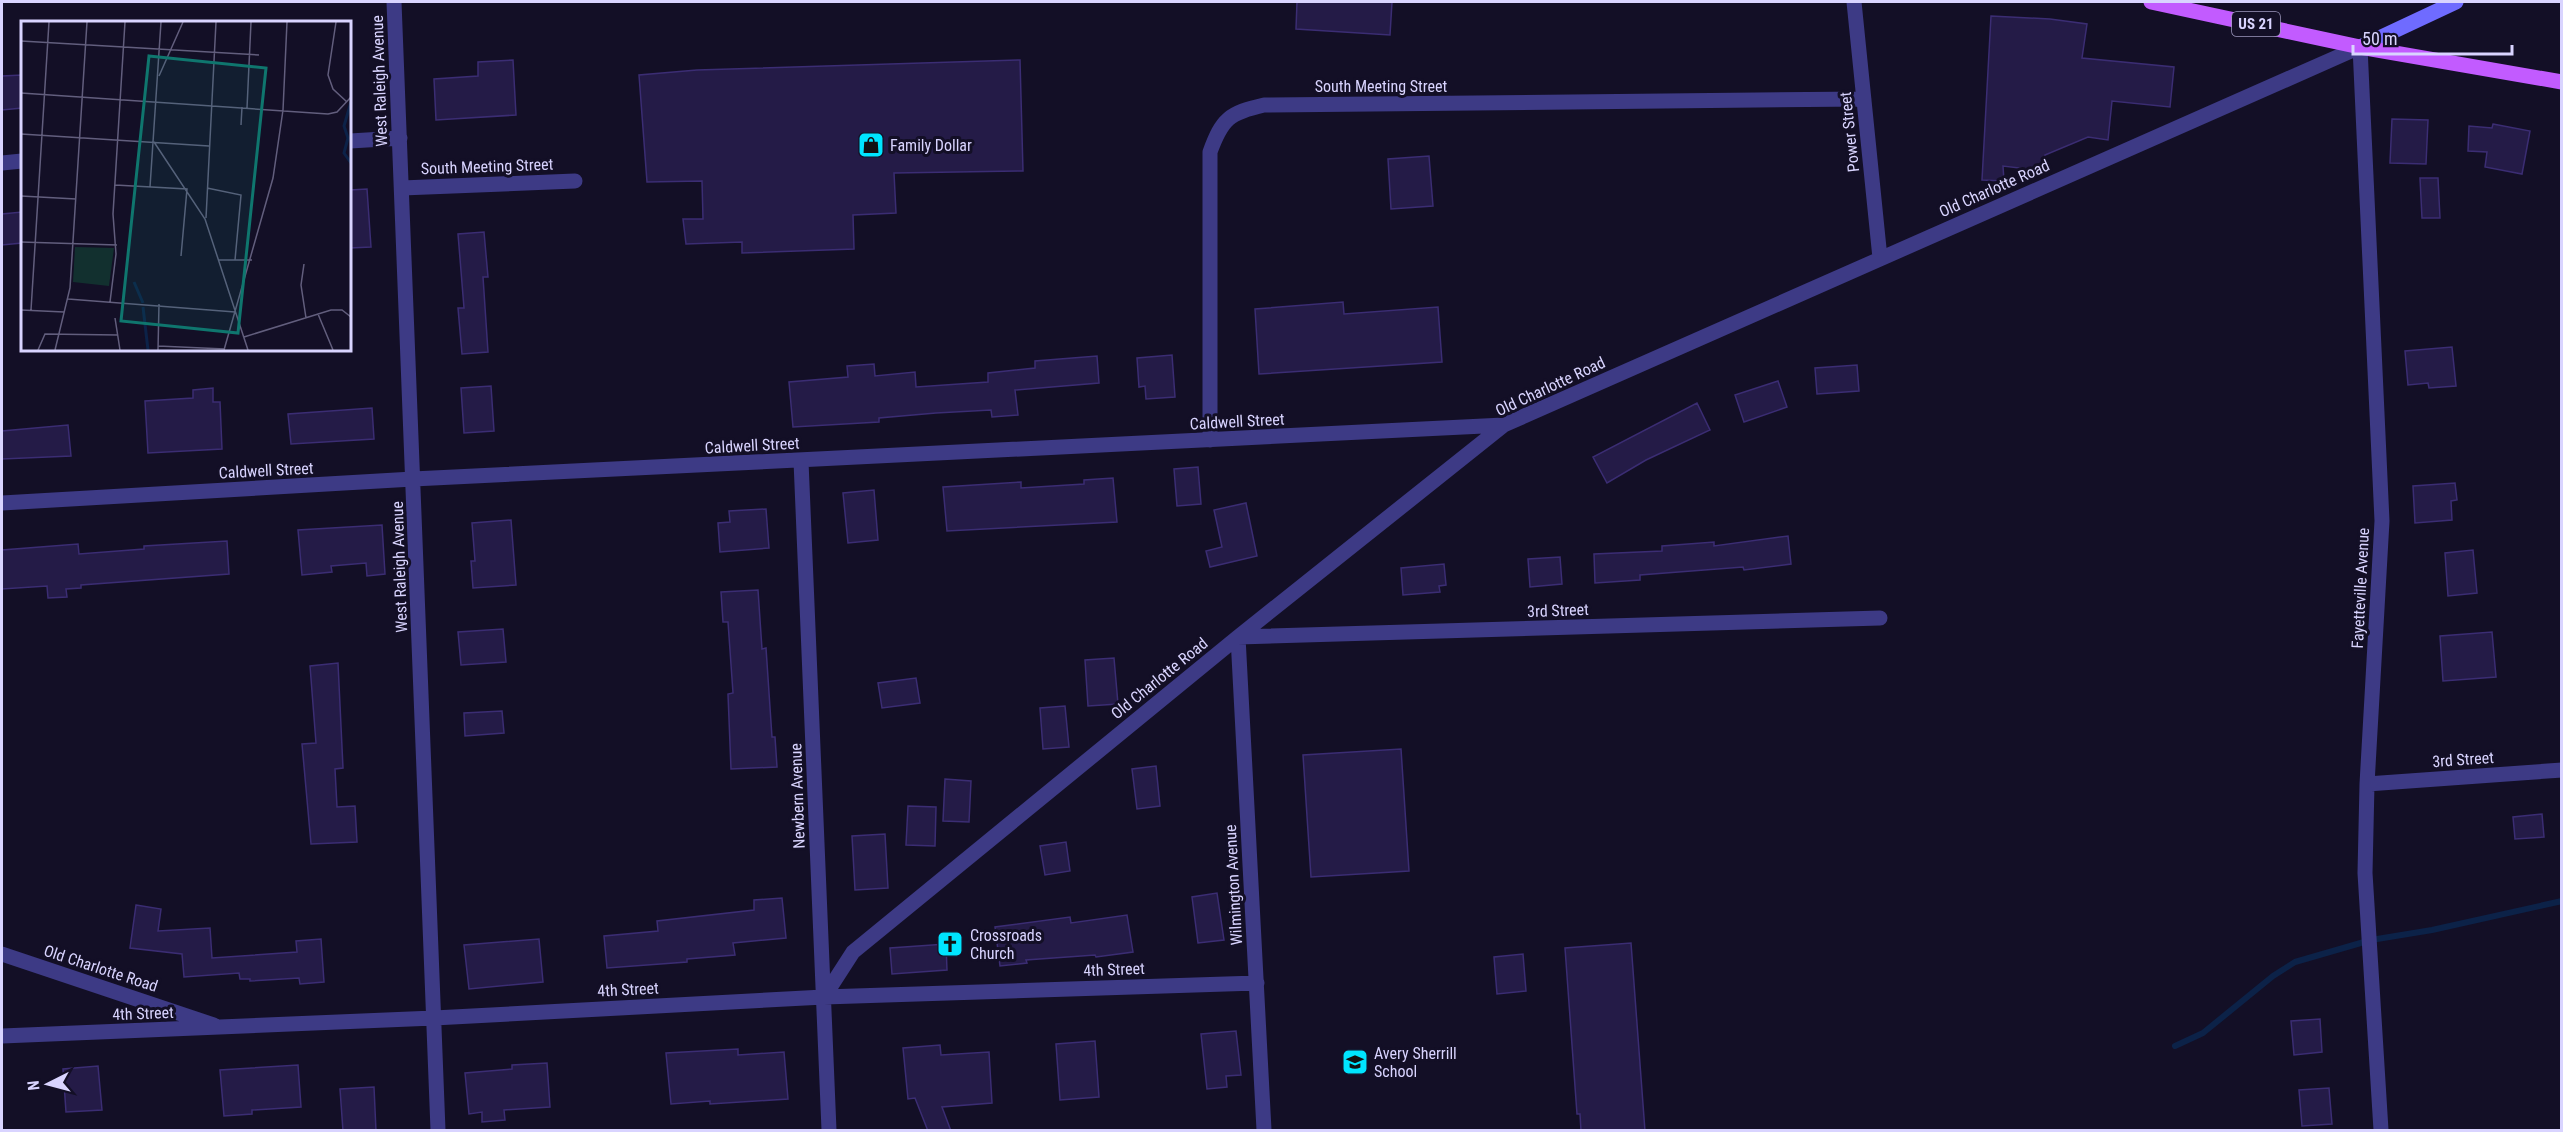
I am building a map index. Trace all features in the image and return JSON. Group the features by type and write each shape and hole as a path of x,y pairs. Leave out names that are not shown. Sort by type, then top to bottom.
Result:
{"main road":[{"name":"US 21","path":"2151,2 2360,47 2562,82"}],"street":[{"name":"West Raleigh Avenue","path":"394,2 438,1131"},
{"name":"Power Street","path":"1854,2 1880,258"},
{"path":"2360,47 2456,2"},
{"name":"Old Charlotte Road","path":"824,997 853,952 1238,637 1504,425 2360,47"},
{"name":"Fayetteville Avenue","path":"2360,47 2382,521 2367,784 2365,873 2381,1131"},
{"name":"South Meeting Street","path":"1210,440 1210,152 1219,128 1238,111 1264,105 1864,99"},
{"path":"351,141 400,138"},
{"path":"2,162 21,161"},
{"name":"South Meeting Street","path":"402,188 575,180"},
{"name":"Caldwell Street","path":"2,503 413,479 1504,425"},
{"name":"Newbern Avenue","path":"801,461 829,1131"},
{"name":"3rd Street","path":"1238,637 1880,618"},
{"name":"Wilmington Avenue","path":"1238,637 1264,1131"},
{"name":"3rd Street","path":"2367,784 2562,770"},
{"name":"Old Charlotte Road","path":"2,954 223,1028"},
{"name":"4th Street","path":"2,1036 434,1018 824,997 1257,983"}],"building":[{"path":"1297,2 1392,2 1390,35 1296,29"},
{"path":"1991,16 2050,19 2087,24 2082,58 2174,67 2170,107 2112,101 2108,140 2088,137 2045,155 2045,171 2003,166 2004,181 1982,180"},
{"path":"513,60 516,115 436,120 434,79 478,76 478,62"},
{"path":"1020,60 1023,171 894,173 896,213 853,215 854,249 742,253 742,242 686,244 683,219 703,219 702,181 647,182 639,75 697,70"},
{"path":"21,75 21,108 2,110 2,76"},
{"path":"2392,119 2428,120 2426,164 2390,163"},
{"path":"2493,124 2530,131 2522,174 2485,167 2487,152 2468,151 2469,126 2492,128"},
{"path":"1429,156 1433,206 1391,209 1388,159"},
{"path":"2420,178 2438,178 2440,218 2422,218"},
{"path":"367,189 371,247 351,248 351,190"},
{"path":"21,212 21,243 2,245 2,214"},
{"path":"484,232 488,277 483,277 488,352 462,354 458,308 464,308 458,234"},
{"path":"1343,302 1344,314 1438,307 1442,362 1259,374 1255,309"},
{"path":"2452,347 2456,386 2429,388 2428,383 2408,385 2405,351"},
{"path":"1172,355 1175,397 1146,399 1145,386 1139,387 1137,358"},
{"path":"1097,356 1099,383 1015,390 1018,415 992,417 991,410 879,418 879,422 793,427 789,382 848,377 847,366 874,364 875,376 915,372 916,387 988,382 988,373 1035,368 1035,361"},
{"path":"1857,365 1859,391 1817,394 1815,368"},
{"path":"1778,381 1787,407 1744,422 1735,395"},
{"path":"491,386 494,431 464,433 461,388"},
{"path":"213,388 213,402 220,402 222,449 148,453 145,401 193,398 193,390"},
{"path":"1697,403 1710,430 1646,460 1607,483 1593,457"},
{"path":"372,408 374,439 291,444 288,414"},
{"path":"68,425 71,456 2,459 2,431"},
{"path":"1198,467 1201,504 1177,506 1174,469"},
{"path":"1113,478 1117,522 947,531 943,487 1021,482 1021,488 1084,484 1084,480"},
{"path":"2455,483 2457,500 2451,501 2452,520 2415,523 2413,486"},
{"path":"874,490 878,540 848,543 843,493"},
{"path":"1246,503 1257,556 1210,567 1206,551 1222,547 1214,510"},
{"path":"766,509 769,548 720,552 718,523 730,522 729,511"},
{"path":"511,520 516,585 473,588 471,561 475,561 472,523"},
{"path":"382,525 385,574 367,576 366,563 331,566 332,572 302,575 298,530"},
{"path":"1788,536 1791,564 1744,570 1743,567 1640,575 1640,580 1595,583 1594,554 1662,551 1662,546 1714,542 1714,546"},
{"path":"227,541 229,574 81,585 81,588 66,589 67,597 48,598 47,586 2,589 2,550 78,544 79,554 144,549 144,546"},
{"path":"2473,550 2477,593 2448,596 2445,553"},
{"path":"1560,557 1562,584 1530,587 1528,559"},
{"path":"1444,564 1446,585 1439,586 1440,592 1403,595 1401,568"},
{"path":"758,590 762,649 766,648 772,737 775,737 777,767 731,769 728,694 733,693 728,622 723,622 721,592"},
{"path":"503,629 506,662 461,665 458,632"},
{"path":"2492,632 2496,677 2443,681 2440,636"},
{"path":"1114,658 1118,704 1088,706 1085,660"},
{"path":"338,663 343,768 335,769 337,807 355,806 357,842 311,844 302,744 316,743 310,666"},
{"path":"916,678 920,703 882,708 878,683"},
{"path":"1065,706 1069,747 1043,749 1040,708"},
{"path":"502,711 504,733 465,736 464,713"},
{"path":"1401,749 1409,871 1311,877 1303,755"},
{"path":"1156,766 1160,806 1137,809 1132,769"},
{"path":"945,779 971,781 969,822 943,821"},
{"path":"908,806 936,807 935,846 906,845"},
{"path":"2542,814 2544,837 2515,839 2513,817"},
{"path":"885,834 888,888 855,890 852,836"},
{"path":"1066,842 1070,871 1045,875 1040,846"},
{"path":"1217,893 1224,940 1198,943 1192,897"},
{"path":"782,898 786,938 733,943 735,955 687,959 687,962 607,968 604,936 658,931 657,921 754,910 754,900"},
{"path":"136,905 161,909 158,931 210,928 212,958 297,952 296,941 321,939 324,982 300,984 299,978 250,981 250,979 240,979 239,973 184,977 182,954 130,948"},
{"path":"1127,915 1133,952 1096,957 1095,955 1026,960 1027,963 1000,966 995,927 1070,917 1071,923"},
{"path":"539,939 543,982 469,989 464,945"},
{"path":"1631,943 1645,1131 1581,1131 1580,1114 1577,1114 1565,948"},
{"path":"946,944 947,970 892,974 890,948"},
{"path":"1523,954 1526,991 1497,994 1494,957"},
{"path":"2320,1019 2322,1052 2294,1055 2291,1021"},
{"path":"1236,1031 1241,1075 1226,1076 1227,1087 1207,1089 1201,1034"},
{"path":"1095,1041 1099,1097 1060,1100 1056,1044"},
{"path":"940,1045 941,1055 989,1052 992,1103 942,1107 951,1131 928,1131 915,1098 908,1099 903,1048"},
{"path":"738,1049 738,1055 784,1052 788,1099 671,1104 666,1053"},
{"path":"547,1063 550,1107 504,1110 505,1120 482,1122 482,1112 469,1114 465,1073 512,1069 512,1065"},
{"path":"298,1065 301,1107 252,1110 252,1114 224,1116 220,1070"},
{"path":"98,1066 102,1110 66,1112 63,1069"},
{"path":"374,1087 376,1131 343,1131 340,1089"},
{"path":"2329,1088 2332,1124 2302,1126 2299,1090"}],"waterway":[{"path":"2175,1046 2203,1033 2273,976 2295,962 2371,940 2432,930 2562,901"}],"place":[{"name":"Family Dollar","path":"871,145"},
{"name":"Crossroads Church","path":"950,944"},
{"name":"Avery Sherrill School","path":"1355,1062"}]}
